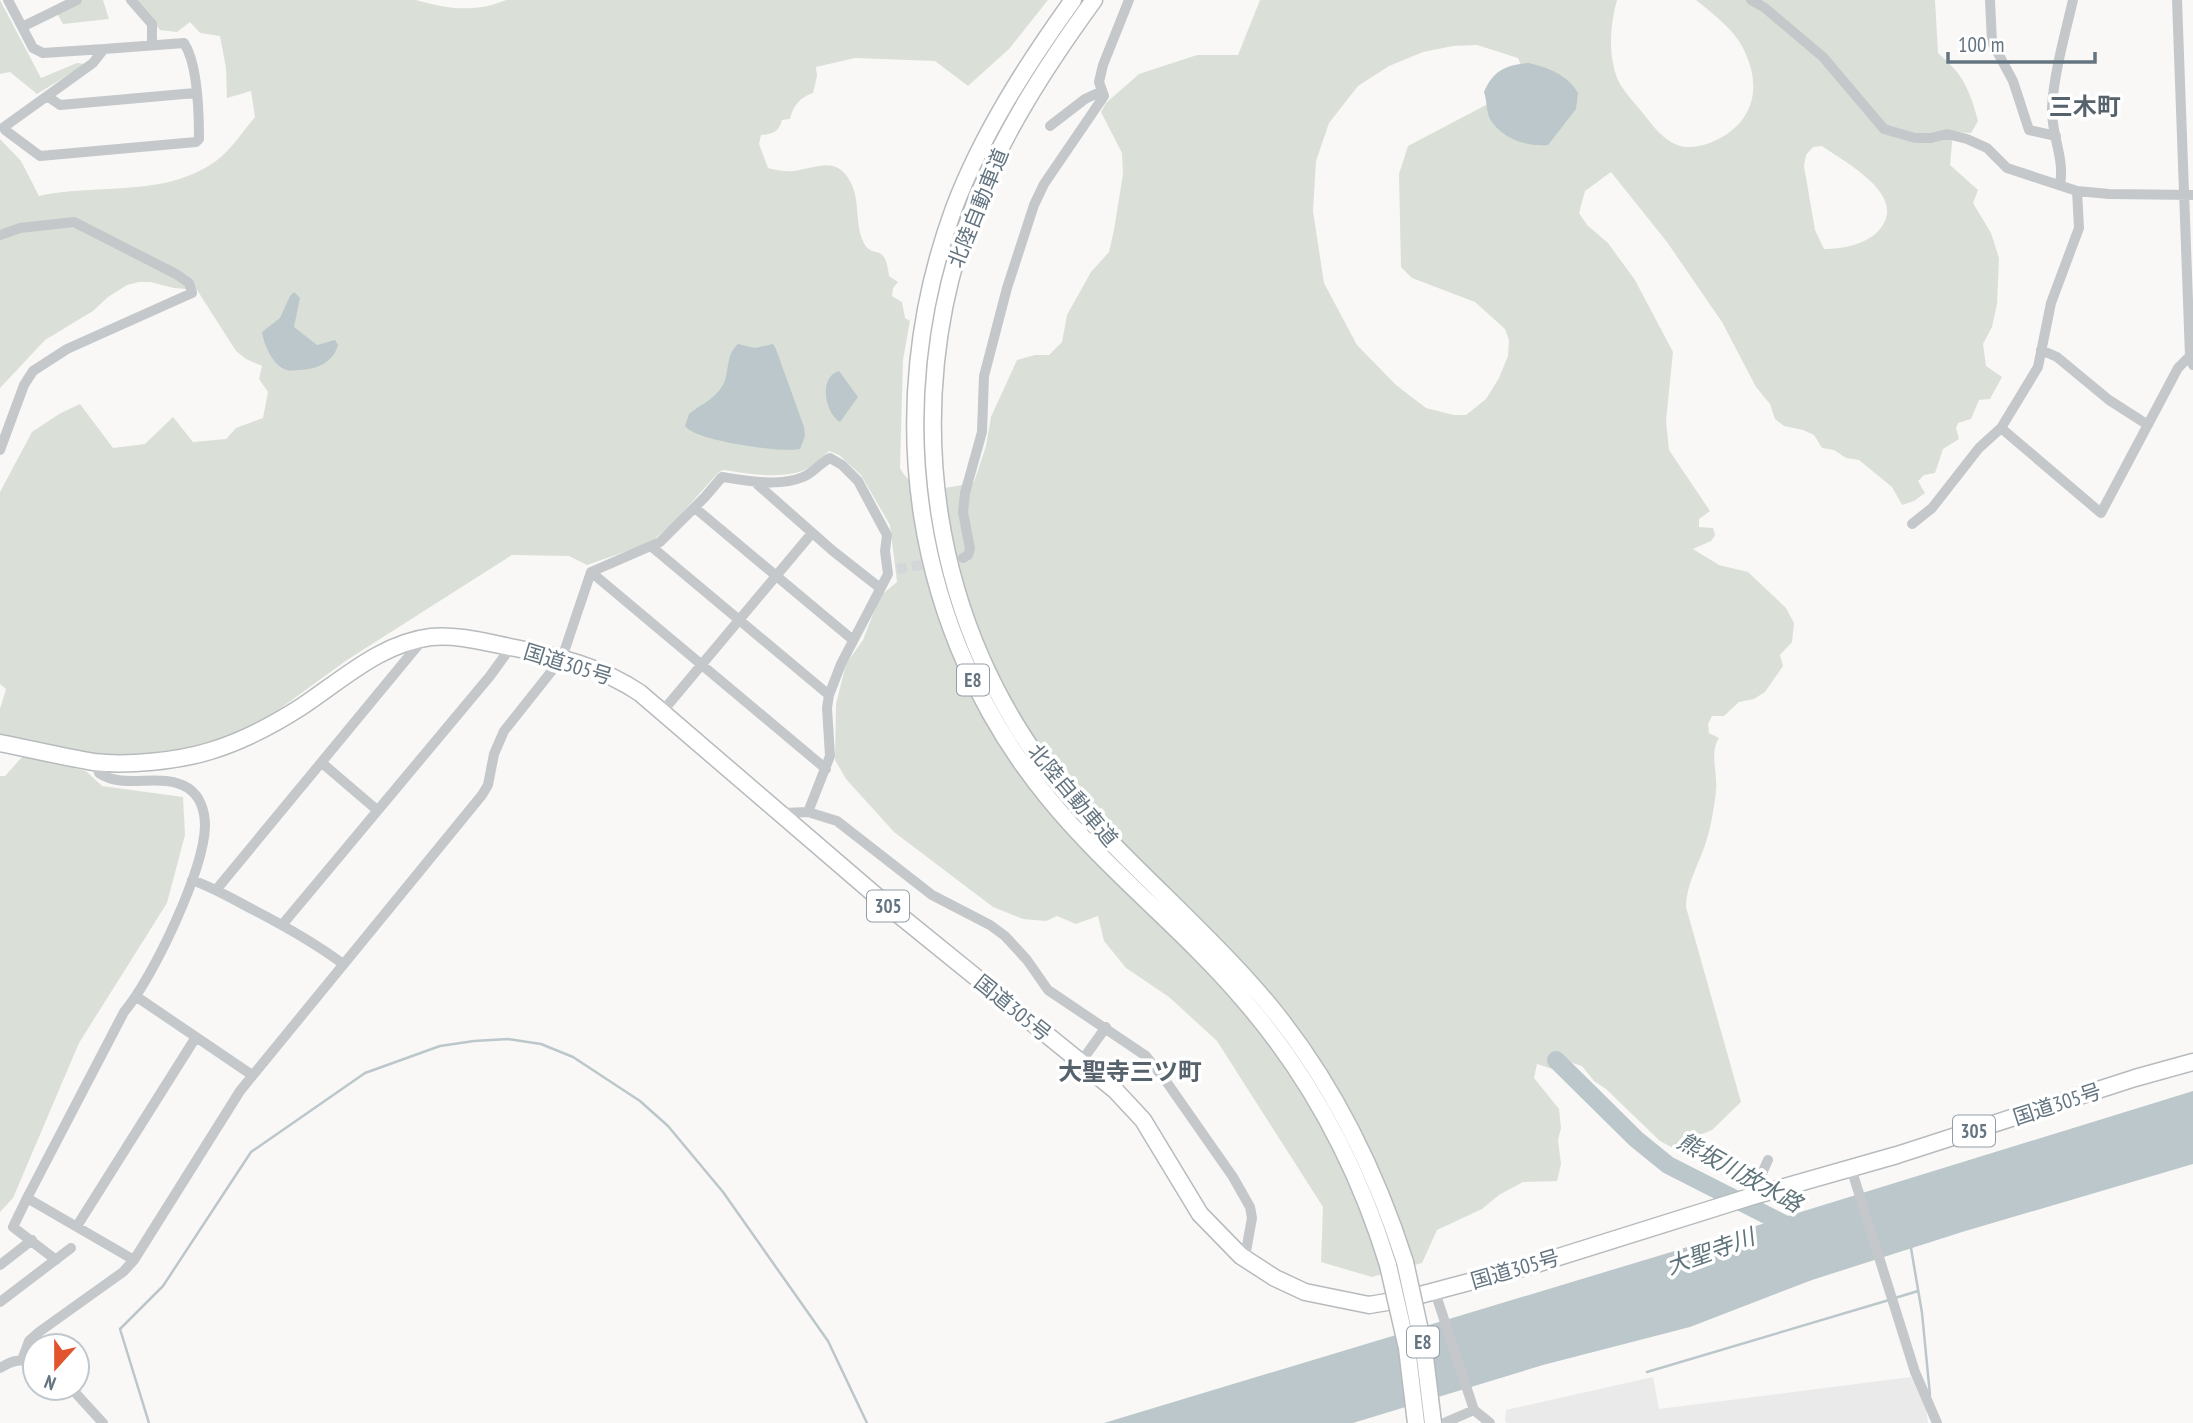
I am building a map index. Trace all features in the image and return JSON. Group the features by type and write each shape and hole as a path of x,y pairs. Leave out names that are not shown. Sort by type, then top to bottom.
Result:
{"highway":[{"name":"北陸自動車道","path":"1073,0 989,133 955,208 931,285 918,356 915,396 916,474 928,550 943,606 960,651 998,728 1023,766 1083,837 1213,967 1270,1032 1341,1144 1396,1263 1416,1423"},
{"name":"北陸自動車道","path":"1094,0 1046,69 1004,142 971,212 947,289 935,361 931,433 938,511 951,569 982,658 1012,717 1036,754 1062,789 1094,824 1253,986 1310,1059 1355,1136 1373,1174 1396,1263 1424,1349 1433,1423"},
{"name":"国道305号","path":"0,743 96,762 160,760 207,752 231,744 282,719 381,653 424,638 452,637 511,647 562,658 616,678 640,693 888,905 1115,1090 1137,1112 1200,1214 1213,1230 1247,1261 1305,1292 1369,1305 1437,1297 1757,1195 2193,1062"}],"street":[{"path":"8,0 33,48 43,53 184,43 194,69 199,139 196,142 40,156 4,127 93,63 104,49"},
{"path":"22,27 77,0"},
{"path":"131,0 152,24 152,44"},
{"path":"963,558 968,555 970,549 963,518 965,493 982,432 984,376 1007,288 1034,205 1044,184 1104,96 1099,82 1103,65 1129,0"},
{"path":"1751,0 1765,8 1823,57 1884,129 1915,138 1947,134 1967,139 1987,148 2007,168 2077,191 2188,195"},
{"path":"1990,0 1992,42 2013,81 2029,130 2056,136"},
{"path":"2060,184 2060,149 2052,109 2073,0"},
{"path":"2001,428 2101,513 2178,368 2191,360 2188,195 2175,0"},
{"path":"1050,126 1085,99 1102,91"},
{"path":"47,96 60,105 195,93"},
{"path":"1912,524 1932,508 1979,448 2001,428 2038,367 2051,301 2079,228 2077,191"},
{"path":"0,235 20,228 75,222 176,274 189,283 192,293 67,349 33,371 24,385 0,450"},
{"path":"2041,350 2057,357 2109,400 2148,425"},
{"path":"39,1332 122,1272 134,1260 252,1075 482,795 488,785 494,754 504,731 562,658 591,572 614,560 652,547 695,508 722,477 757,484 803,477 830,458 858,481 887,535 886,551 893,569 853,640 829,695 827,708 830,756 808,812"},
{"path":"757,484 880,588"},
{"path":"695,508 853,640"},
{"path":"662,712 812,533"},
{"path":"652,547 829,695"},
{"path":"591,572 826,769"},
{"path":"216,890 424,638"},
{"path":"282,925 490,676 511,647"},
{"path":"56,1260 13,1227 124,1012 137,997 176,919 192,880 205,829 203,808 196,796 181,785 154,779 123,781 108,778 100,773 96,762"},
{"path":"322,763 377,810"},
{"path":"783,813 808,812 837,821 932,895 990,925 1027,960 1048,990 1146,1056 1233,1177 1250,1207 1252,1218 1246,1251 1247,1261"},
{"path":"192,880 317,944 343,964"},
{"path":"137,997 252,1075"},
{"path":"1081,1062 1106,1027"},
{"path":"77,1226 196,1037"},
{"path":"1757,1195 1759,1180 1768,1160"},
{"path":"1851,1168 1915,1372 1937,1423"},
{"path":"27,1198 134,1260"},
{"path":"0,1265 32,1240"},
{"path":"0,1302 71,1248"},
{"path":"1437,1297 1474,1410 1490,1423"},
{"path":"0,1368 14,1360 21,1360"},
{"path":"84,1402 103,1423"},
{"path":"1444,1423 1474,1410"}],"shaded area":[{"path":"0,0 41,78 77,63 86,64 37,94 10,72 0,74"},
{"path":"83,0 103,0 109,19 63,24 57,13"},
{"path":"136,0 416,0 439,6 472,8 506,0 1048,0 1009,49 968,86 935,61 855,58 816,67 813,93 798,103 790,119 782,120 777,130 761,135 759,144 768,168 791,171 833,166 845,174 851,183 863,241 870,250 885,258 889,276 898,282 893,288 892,296 902,302 905,318 910,321 903,360 900,468 914,483 923,487 943,488 974,482 986,446 991,417 1017,360 1035,355 1049,355 1062,342 1067,315 1091,272 1109,252 1123,174 1122,153 1101,112 1106,103 1139,74 1197,55 1238,55 1260,0 1617,0 1611,39 1617,78 1626,93 1659,132 1674,144 1687,147 1710,143 1731,131 1746,114 1753,94 1752,72 1740,43 1723,23 1696,0 1935,0 1938,53 1954,68 1964,83 1978,121 1971,133 1953,132 1950,165 1978,190 1973,203 1991,233 1999,258 1997,304 1992,327 1983,344 1986,366 2002,377 1990,399 1979,400 1971,419 1958,423 1956,428 1959,439 1943,449 1935,473 1924,475 1918,481 1925,493 1914,501 1902,505 1892,487 1859,460 1846,458 1834,450 1822,448 1814,435 1784,426 1775,419 1770,404 1756,387 1722,322 1667,242 1611,172 1585,191 1579,213 1587,225 1608,243 1635,280 1673,352 1666,421 1669,450 1710,511 1699,519 1699,527 1713,528 1715,535 1711,541 1693,549 1719,565 1748,572 1786,608 1794,623 1792,642 1780,655 1783,666 1765,692 1754,699 1739,702 1724,716 1712,716 1708,724 1709,733 1719,738 1714,757 1716,791 1709,832 1690,883 1686,907 1741,1102 1712,1130 1692,1138 1684,1154 1660,1141 1606,1089 1594,1081 1582,1066 1563,1060 1552,1069 1537,1064 1534,1078 1559,1109 1561,1128 1558,1140 1561,1164 1557,1181 1523,1182 1499,1195 1482,1209 1437,1230 1422,1263 1372,1277 1321,1262 1323,1207 1217,1041 1169,997 1126,968 1104,941 1098,916 1076,924 1057,916 1046,921 1023,919 993,907 894,832 846,779 835,760 836,704 846,664 863,640 880,596 897,582 890,525 861,475 839,455 829,451 809,467 793,473 774,475 724,470 719,472 673,523 650,543 587,565 569,556 512,555 347,660 267,718 207,747 134,756 96,754 0,736 0,709 6,689 0,684 0,492 32,432 80,404 113,448 145,444 173,417 193,442 226,439 236,428 263,418 268,392 259,379 262,366 236,351 197,290 150,282 127,285 93,311 45,340 0,388 0,139 21,161 39,196 153,185 196,173 221,157 255,117 251,91 227,98 226,68 220,36 200,33 190,22 177,32 160,30","holes":["1477,45 1518,58 1523,71 1501,97 1408,146 1399,174 1401,267 1412,278 1475,302 1505,329 1509,340 1508,356 1486,399 1466,415 1454,415 1426,408 1396,385 1357,345 1324,283 1313,211 1316,161 1329,123 1358,86 1389,66 1423,52","1822,146 1870,181 1886,204 1887,216 1880,229 1862,242 1847,247 1824,249 1815,230 1804,166 1806,155 1813,147"]},
{"path":"23,756 86,771 102,786 183,797 185,835 167,903 79,1043 13,1198 0,1212 0,776 5,776"},
{"path":"1653,1377 1659,1409 1911,1377 1926,1408 1928,1423 1505,1421 1506,1410"}],"water":[{"path":"1528,63 1556,73 1569,81 1578,93 1576,109 1548,145 1532,145 1508,137 1495,126 1488,113 1484,92 1491,79 1501,70"},
{"path":"294,292 300,298 294,327 317,345 335,340 338,345 324,364 290,371 272,358 262,332 280,318"},
{"path":"738,344 755,348 773,344 776,349 804,427 805,436 800,449 740,445 705,436 685,426 689,414 711,398 723,385 729,358"},
{"path":"839,371 858,397 840,422 831,411 826,395 828,380"},
{"name":"大聖寺川","path":"2193,1091 2193,1164 1962,1232 1812,1280 1690,1327 1543,1365 1353,1423 1104,1423 1668,1253"}],"waterway":[{"path":"149,1423 120,1329 163,1286 251,1152 365,1073 440,1046 508,1039 541,1044 573,1057 640,1101 668,1126 723,1192 828,1341 867,1423"},
{"name":"熊坂川放水路","path":"1556,1060 1636,1139 1668,1165 1798,1231"},
{"path":"1911,1248 1922,1313 1930,1395"},
{"path":"1895,1298 1918,1291"},
{"path":"1647,1372 1889,1300"}],"tunnel":[{"path":"897,569 957,559"}],"district":[{"name":"三木町","path":"2085,106"},
{"name":"大聖寺三ツ町","path":"1130,1071"}]}
